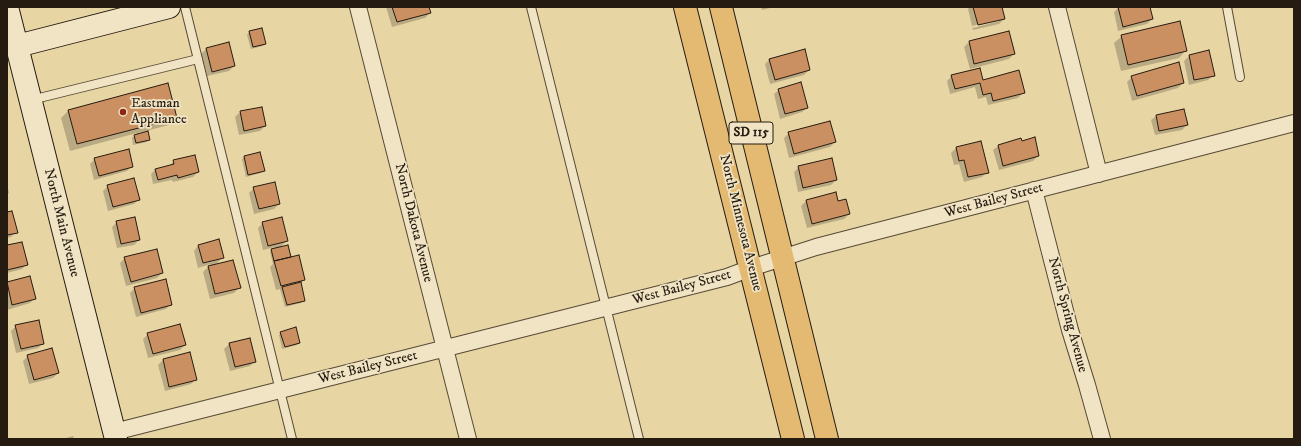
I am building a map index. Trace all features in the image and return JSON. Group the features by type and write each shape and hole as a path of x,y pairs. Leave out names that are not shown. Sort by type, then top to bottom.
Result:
{"main road":[{"name":"North Minnesota Avenue","path":"684,7 793,439"},
{"name":"SD 115","path":"721,7 827,439"}],"street":[{"name":"North Main Avenue","path":"7,7 115,436"},
{"path":"17,46 169,7"},
{"name":"North Dakota Avenue","path":"358,7 468,439"},
{"path":"1057,7 1099,174"},
{"name":"West Bailey Street","path":"115,436 280,390 727,277 816,247 1294,122"},
{"name":"North Spring Avenue","path":"1034,190 1070,330 1102,439"}],"lane":[{"path":"185,7 292,439"},
{"path":"531,7 639,439"},
{"path":"1227,7 1240,76"},
{"path":"31,100 198,59"}],"building":[{"path":"392,7 429,7 431,13 397,22"},
{"path":"973,7 1002,7 1005,19 978,25"},
{"path":"1118,7 1150,7 1153,19 1123,27"},
{"path":"1180,21 1187,51 1128,65 1121,35"},
{"path":"262,28 266,44 253,47 249,31"},
{"path":"1009,31 1015,54 974,64 969,41"},
{"path":"229,42 235,66 212,72 206,48"},
{"path":"805,49 810,70 775,80 769,59"},
{"path":"1209,50 1215,76 1194,80 1189,55"},
{"path":"1179,62 1184,83 1137,96 1131,76"},
{"path":"980,68 983,80 1019,70 1025,93 993,101 991,93 983,95 980,83 955,89 951,75"},
{"path":"801,82 808,108 785,114 778,89"},
{"path":"168,83 177,118 77,144 68,110"},
{"path":"262,107 266,126 244,131 240,111"},
{"path":"1184,109 1188,125 1159,131 1156,115"},
{"path":"830,121 836,142 794,154 788,132"},
{"path":"148,131 150,140 136,143 134,135"},
{"path":"1035,137 1039,156 1003,166 998,145 1021,138 1022,141"},
{"path":"981,141 989,173 968,177 964,160 959,161 956,147"},
{"path":"129,149 133,167 99,176 94,158"},
{"path":"260,152 265,171 248,175 244,156"},
{"path":"195,155 199,172 178,178 177,175 158,180 155,169 174,164 173,160"},
{"path":"832,158 837,180 803,188 798,166"},
{"path":"134,178 140,200 113,207 107,185"},
{"path":"275,182 280,204 259,209 253,187"},
{"path":"836,192 838,201 846,199 850,214 812,224 806,200"},
{"path":"12,211 18,233 7,235 7,212"},
{"path":"135,217 140,240 121,244 116,221"},
{"path":"282,217 288,241 268,246 262,222"},
{"path":"219,239 224,258 203,263 198,245"},
{"path":"22,242 28,265 7,270 7,245"},
{"path":"288,245 291,257 274,261 271,249"},
{"path":"157,249 163,273 131,282 124,257"},
{"path":"299,255 305,280 281,286 274,261"},
{"path":"233,260 241,288 215,294 208,266"},
{"path":"30,276 36,299 12,305 7,282"},
{"path":"166,279 172,305 141,313 134,287"},
{"path":"301,282 305,301 287,305 282,287"},
{"path":"39,320 44,344 21,349 15,325"},
{"path":"180,324 186,345 153,354 147,333"},
{"path":"296,327 300,343 285,347 280,332"},
{"path":"250,338 256,362 235,367 229,343"},
{"path":"52,348 59,373 34,380 27,355"},
{"path":"190,352 197,380 169,387 163,359"}],"place":[{"name":"Eastman Appliance","path":"123,112"}]}
